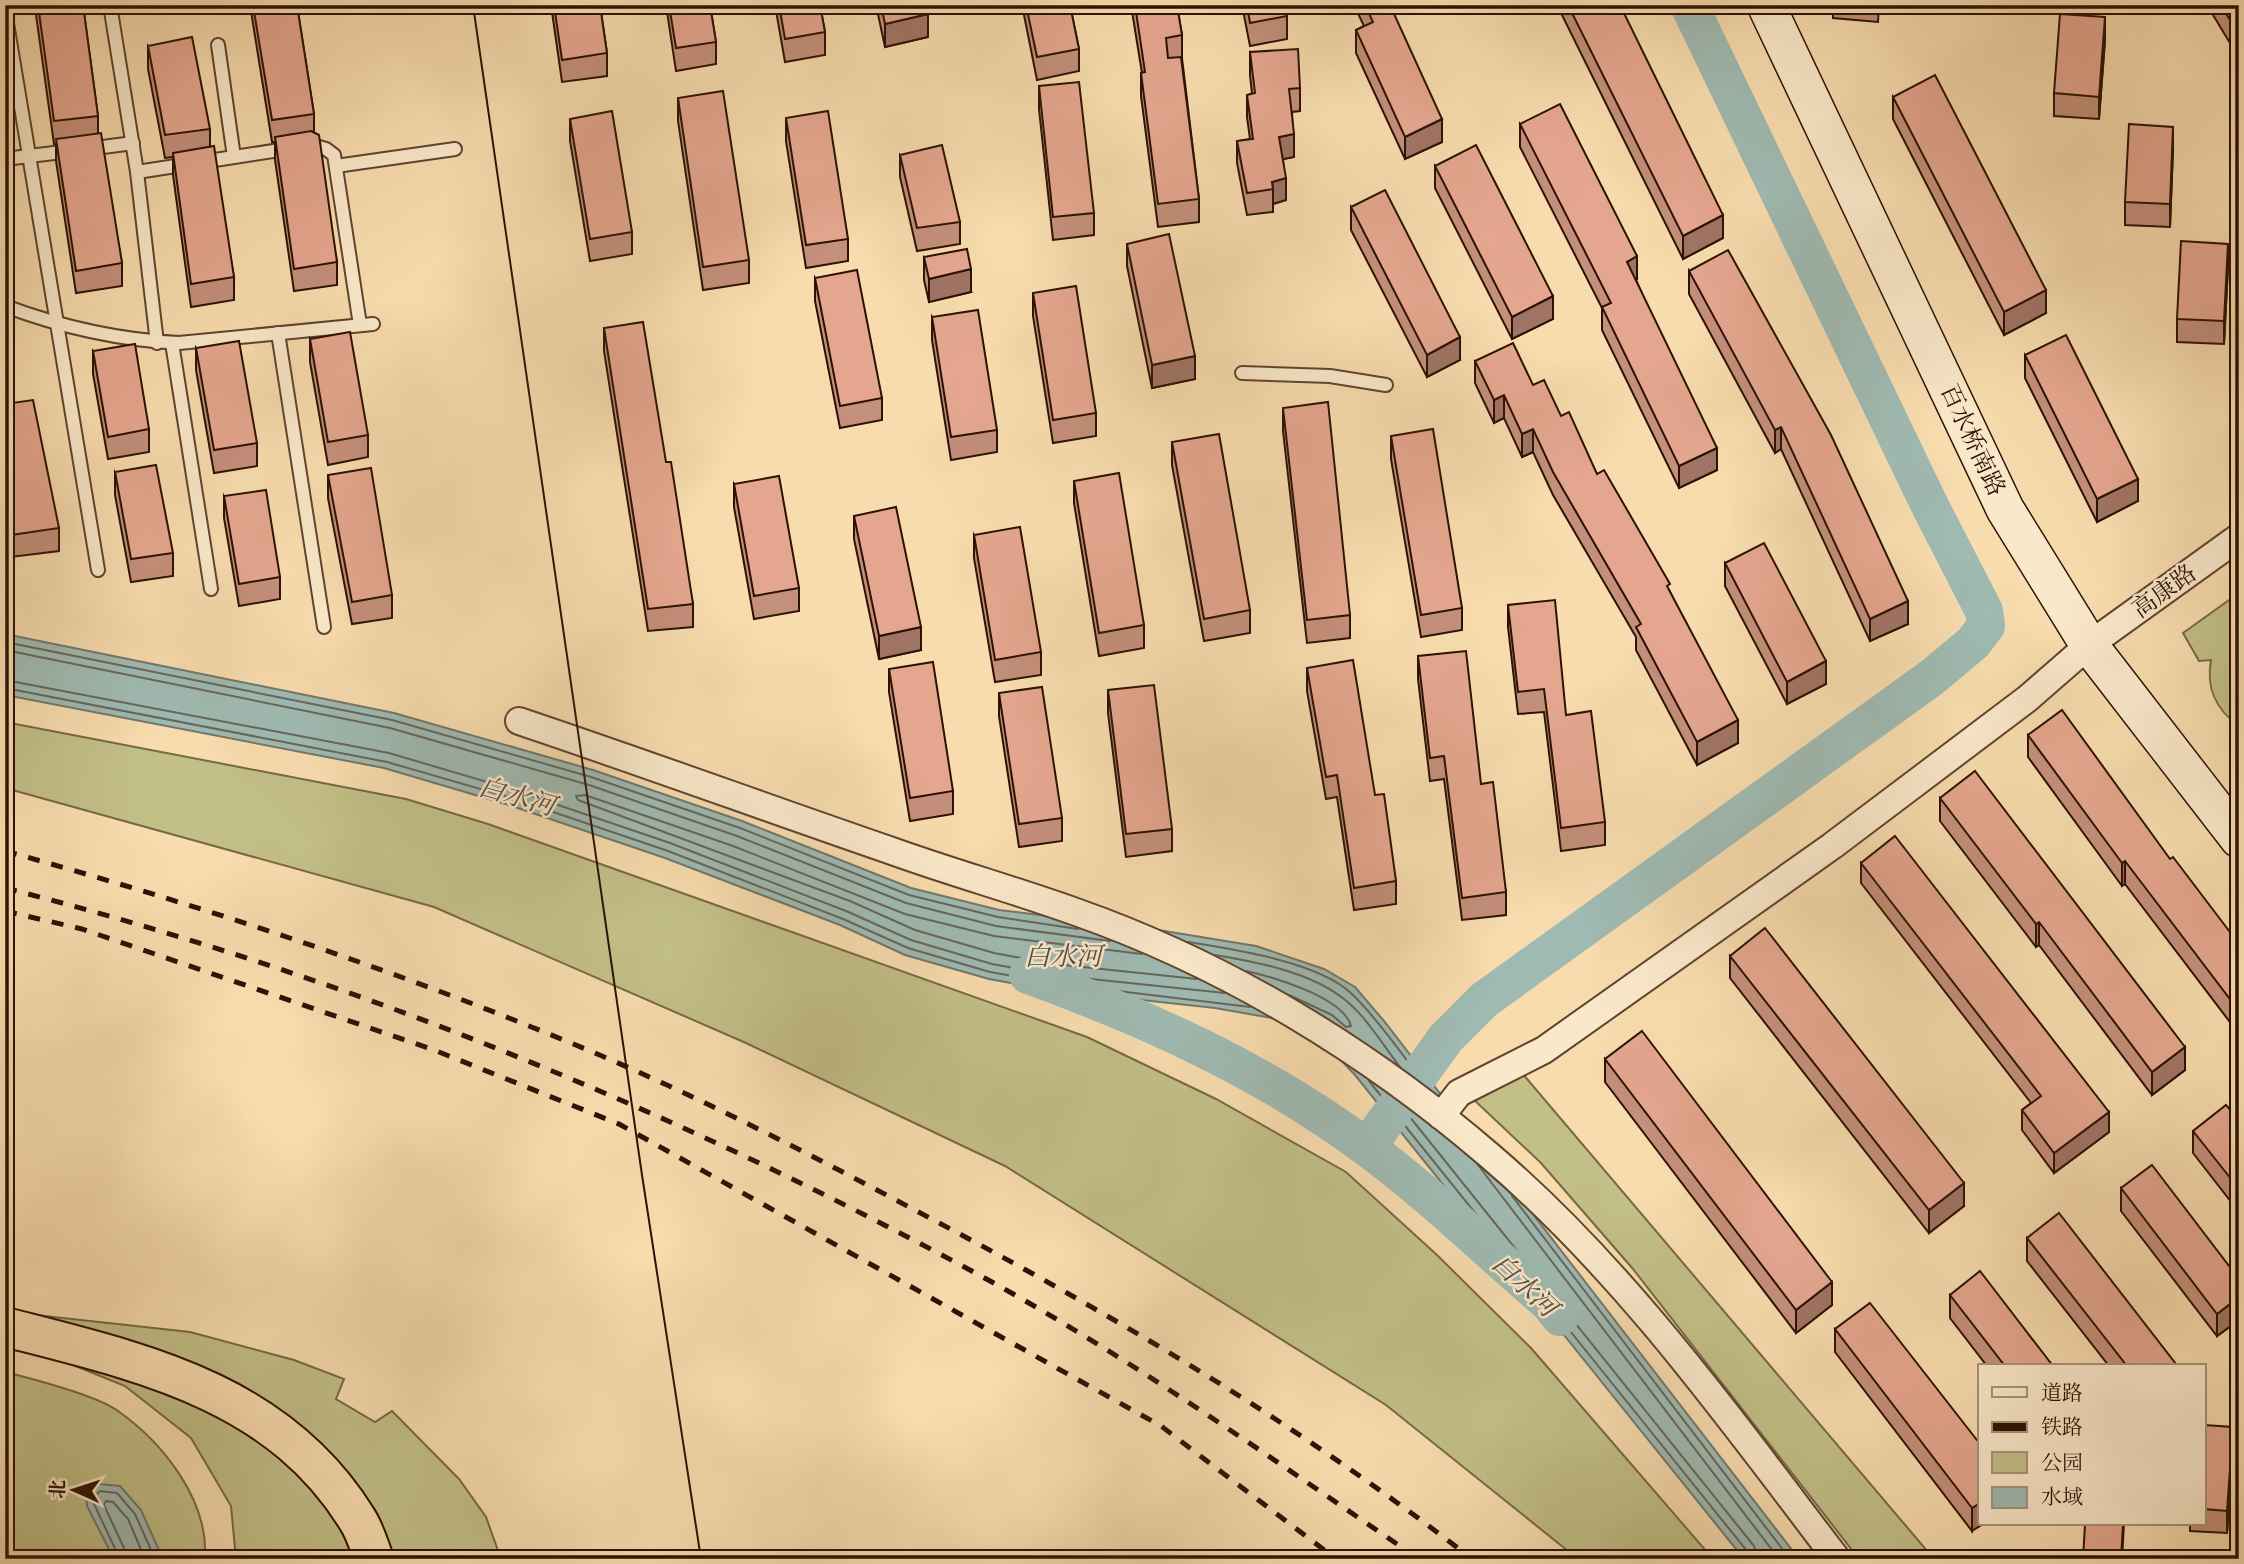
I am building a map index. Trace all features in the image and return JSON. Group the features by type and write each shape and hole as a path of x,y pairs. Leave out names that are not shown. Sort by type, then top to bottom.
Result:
{"highway":[{"path":"5,1327 93,1350 191,1381 263,1419 312,1463 358,1520 374,1559"}],"street":[{"name":"百水桥南路","path":"1766,5 2005,509 2089,645 2239,839"},
{"name":"高康路","path":"1441,1116 1459,1093 1544,1050 1832,846 2027,699 2089,645 2239,537"},
{"path":"519,721 1113,927 1214,971 1343,1044 1493,1158 1591,1256 1698,1377 1836,1559"}],"lane":[{"path":"110,5 137,172 156,342"},
{"path":"5,11 98,570"},
{"path":"218,45 234,157"},
{"path":"5,159 133,143"},
{"path":"5,306 58,326 172,343 367,324 334,155 326,149 312,145 137,172"},
{"path":"336,166 455,149"},
{"path":"278,333 324,627"},
{"path":"172,343 211,589"},
{"path":"1242,373 1330,376 1386,385"}],"green space":[{"path":"2239,593 2239,726 2224,712 2214,697 2210,680 2211,660 2199,661 2183,633"},
{"path":"5,722 406,799 488,824 1087,1037 1216,1099 1346,1172 1437,1255 1531,1348 1713,1559 1578,1559 1386,1405 1005,1166 746,1043 434,907 5,788"},
{"path":"1511,1060 1934,1559 1859,1559 1633,1269 1541,1163 1472,1098"},
{"path":"17,1313 190,1332 294,1360 344,1379 336,1399 375,1422 392,1411 459,1479 486,1517 501,1559 392,1559 256,1395 176,1356"},
{"path":"71,1357 225,1415 316,1487 358,1559 236,1559 231,1506 191,1438 125,1386 68,1363"},
{"path":"5,1372 95,1399 135,1424 166,1456 191,1495 204,1537 205,1559 5,1559"}],"water":[{"name":"白水河","path":"5,634 394,713 593,770 742,821 911,888 999,910 1146,928 1256,946 1324,969 1355,987 1384,1021 1799,1559 1744,1559 1355,1075 1334,1053 1283,1020 1215,1008 1050,990 989,979 905,955 840,925 665,858 509,805 384,768 5,695"},
{"path":"98,1484 120,1486 141,1510 163,1559 114,1559 87,1506 86,1494"}],"building":[{"path":"38,5 83,5 98,116 54,121"},
{"path":"253,5 297,5 314,114 272,120"},
{"path":"554,5 600,5 607,53 562,60"},
{"path":"669,5 710,5 716,42 676,48"},
{"path":"779,5 820,5 825,32 785,39"},
{"path":"881,5 926,5 928,14 885,24"},
{"path":"1026,5 1070,5 1079,49 1037,57"},
{"path":"1135,5 1177,5 1182,35 1166,38 1168,58 1181,57 1199,199 1158,204 1141,73 1145,72"},
{"path":"1247,5 1285,5 1287,16 1250,23"},
{"path":"1365,5 1390,5 1442,119 1405,137 1356,30 1373,22"},
{"path":"1568,5 1620,5 1723,215 1683,236"},
{"path":"2221,5 2239,5 2239,35"},
{"path":"2060,14 2105,17 2099,97 2054,93"},
{"path":"192,37 210,129 165,135 148,46"},
{"path":"1298,49 1300,88 1289,89 1294,134 1279,137 1286,178 1272,182 1273,189 1247,193 1237,141 1253,139 1247,95 1255,93 1250,52"},
{"path":"1935,75 2046,290 2004,312 1893,97"},
{"path":"1079,82 1094,213 1053,217 1039,86"},
{"path":"723,91 749,260 703,267 678,98"},
{"path":"1560,104 1637,256 1627,262 1717,448 1679,466 1602,307 1611,303 1520,124"},
{"path":"612,111 632,232 590,239 570,119"},
{"path":"828,111 848,239 806,245 786,118"},
{"path":"2129,124 2173,127 2170,204 2125,202"},
{"path":"311,131 319,135 337,262 294,269 275,137"},
{"path":"101,133 122,263 76,271 56,139"},
{"path":"942,145 960,222 917,228 900,155"},
{"path":"1476,145 1553,296 1512,317 1435,166"},
{"path":"214,146 234,277 191,284 173,153"},
{"path":"1385,190 1460,337 1427,355 1351,207"},
{"path":"5,193 12,237 5,238"},
{"path":"1169,234 1195,356 1152,365 1127,244"},
{"path":"2181,241 2228,244 2224,321 2177,319"},
{"path":"967,249 971,269 929,279 924,257"},
{"path":"1728,250 1831,435 1908,601 1870,619 1781,427 1775,430 1689,271"},
{"path":"857,270 882,398 840,406 815,278"},
{"path":"1076,286 1096,413 1053,420 1033,293"},
{"path":"978,310 997,430 951,437 932,317"},
{"path":"643,322 666,462 671,462 693,604 648,609 604,328"},
{"path":"350,332 368,435 328,442 310,339"},
{"path":"2066,335 2138,479 2097,499 2025,355"},
{"path":"239,341 257,443 214,450 196,348"},
{"path":"1513,343 1533,385 1544,380 1561,416 1569,412 1597,474 1604,470 1670,584 1667,586 1738,720 1697,742 1636,627 1641,624 1553,472 1533,429 1522,434 1504,395 1494,400 1475,361"},
{"path":"135,344 149,429 108,437 93,351"},
{"path":"33,400 59,528 11,535 5,504 5,404"},
{"path":"1328,402 1350,615 1307,620 1283,408"},
{"path":"1433,429 1462,608 1421,615 1391,436"},
{"path":"1219,434 1250,610 1204,619 1172,442"},
{"path":"156,465 173,553 131,559 115,472"},
{"path":"371,468 392,595 352,602 328,475"},
{"path":"1119,473 1144,625 1099,633 1074,481"},
{"path":"779,476 799,588 754,596 734,484"},
{"path":"266,490 280,577 239,584 224,496"},
{"path":"896,507 921,627 879,636 854,516"},
{"path":"1020,527 1041,652 995,660 974,535"},
{"path":"1764,543 1826,661 1787,682 1725,563"},
{"path":"1555,600 1566,715 1591,711 1605,822 1561,828 1544,689 1518,692 1508,605"},
{"path":"1466,651 1481,784 1493,782 1506,892 1462,898 1444,756 1430,758 1418,656"},
{"path":"1353,660 1375,795 1384,794 1396,881 1354,888 1337,775 1326,777 1307,668"},
{"path":"933,662 953,791 910,798 889,669"},
{"path":"1154,685 1172,829 1126,834 1108,690"},
{"path":"1042,687 1062,818 1019,824 999,693"},
{"path":"2062,710 2170,859 2173,857 2239,944 2239,1011 2125,861 2122,863 2028,735"},
{"path":"1975,771 2185,1047 2152,1072 2039,922 2036,924 1940,798"},
{"path":"1895,836 2109,1112 2054,1153 2022,1110 2041,1096 1861,863"},
{"path":"1765,928 1964,1183 1929,1210 1730,956"},
{"path":"1642,1031 1832,1282 1796,1310 1605,1059"},
{"path":"2226,1105 2239,1120 2239,1189 2193,1131"},
{"path":"2152,1165 2239,1279 2239,1297 2217,1314 2121,1188"},
{"path":"2059,1213 2176,1364 2125,1364 2027,1238"},
{"path":"1980,1271 2051,1364 2003,1364 1950,1295"},
{"path":"1870,1303 1978,1441 1978,1504 1972,1508 1835,1329"},
{"path":"2206,1425 2233,1427 2227,1511 2206,1509"},
{"path":"2085,1526 2123,1526 2121,1559 2083,1559"}],"waterway":[{"path":"1367,1147 1446,1038 1484,1000 1931,678 1973,643 1986,626 1984,611 1929,504 1689,5"},
{"name":"白水河","path":"1028,975 1160,1028 1287,1094 1389,1165 1548,1302 1560,1317"}],"tram line":[{"path":"473,5 642,1175 701,1559"}],"railway":[{"path":"5,851 148,892 359,962 566,1041 716,1108 1025,1269 1157,1345 1286,1426 1472,1559"},
{"path":"5,888 258,962 382,1005 626,1102 746,1157 864,1215 1038,1308 1149,1376 1419,1559"},
{"path":"5,911 82,929 434,1050 619,1124 1161,1426 1336,1559"}]}
